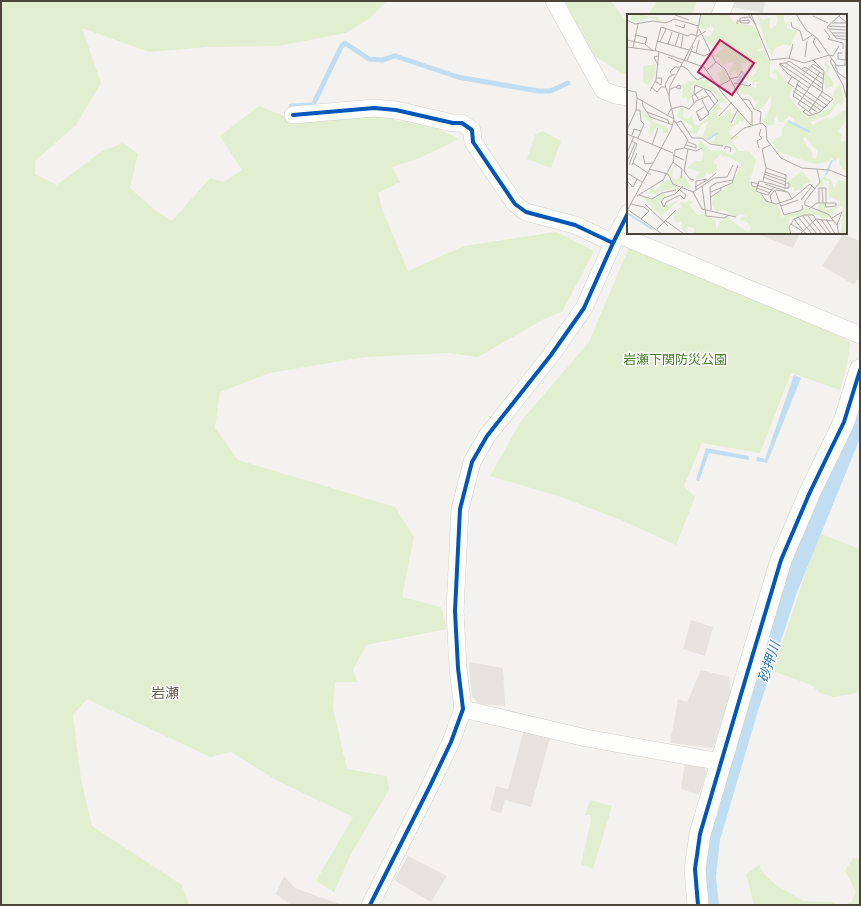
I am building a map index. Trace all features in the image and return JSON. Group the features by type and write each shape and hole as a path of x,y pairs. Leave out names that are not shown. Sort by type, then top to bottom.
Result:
{"street":[{"path":"554,1 603,90 616,95 627,97"},
{"path":"720,14 726,1"},
{"path":"293,115 374,108 396,110 462,124 472,130 474,142 515,204 526,212 575,225 615,239 860,335"},
{"path":"370,905 451,742 463,709 458,668 455,611 460,509 472,462 487,436 551,355 584,308 627,215"},
{"path":"698,905 695,869 702,822 740,708 782,560 810,492 844,422 860,370"},
{"path":"463,709 586,738 721,762"}],"green space":[{"path":"1,1 387,1 369,19 346,33 278,46 207,47 149,52 82,28 101,83 76,125 35,161 35,174 57,185 102,151 123,143 138,154 130,188 155,210 172,221 210,178 224,182 242,170 220,136 259,106 296,121 376,116 439,129 459,139 420,158 392,167 400,182 378,193 382,209 408,271 464,246 556,232 594,251 562,312 544,319 478,357 449,353 365,357 270,373 220,392 215,428 238,460 395,507 414,537 402,597 441,607 447,629 366,645 353,670 357,682 335,682 333,708 347,769 387,776 389,790 352,852 334,892 316,881 353,817 278,781 231,752 210,757 87,699 73,715 81,780 92,826 182,885 189,905 1,905"},
{"path":"565,1 611,1 627,23 627,73 622,74 592,54"},
{"path":"657,1 697,1 692,14 649,14"},
{"path":"543,131 561,141 551,168 527,159 535,135"},
{"name":"岩瀬下関防災公園","path":"630,245 809,322 850,342 847,365 840,390 791,373 760,453 702,443 684,486 695,497 676,545 621,520 561,497 490,476 521,421 589,342"},
{"path":"821,534 860,549 860,678 858,693 834,697 820,693 811,685 773,671 810,560"},
{"path":"590,800 612,806 593,869 581,864 591,821 590,815 585,815"},
{"path":"853,858 860,859 860,905 845,905 851,902 856,892 845,871"},
{"path":"759,865 764,874 776,885 803,901 833,902 836,905 754,905 746,874"}],"shaded area":[{"path":"734,1 765,1 763,13 731,7"},
{"path":"758,234 800,234 793,248"},
{"path":"843,234 860,241 860,277 853,284 822,266"},
{"path":"691,620 713,627 705,656 683,649"},
{"path":"469,662 503,668 505,706 479,704 472,696"},
{"path":"701,670 729,677 731,692 713,748 670,743 678,699 687,702"},
{"path":"524,730 550,738 531,807 505,800 501,813 490,810 496,786 508,789"},
{"path":"685,762 698,764 707,771 699,795 681,789"},
{"path":"408,856 447,876 431,902 394,880"},
{"path":"284,876 295,888 342,905 291,905 276,894"}],"water":[{"path":"794,375 801,378 767,463 756,461 757,457 765,459"},
{"name":"砂押川","path":"860,399 860,438 796,595 757,714 720,840 716,877 719,905 706,905 703,882 708,837 793,557"},
{"path":"706,448 749,456 749,460 709,453 699,481 696,480"}],"waterway":[{"path":"291,106 313,105 341,47 345,43 369,59 382,60 395,56 458,77 538,91 550,91 568,83"}],"cycle path":[{"path":"293,115 374,108 396,110 453,123 462,123 472,130 473,142 515,204 526,212 575,225 613,243"},
{"path":"370,905 451,742 463,709 458,668 455,611 460,509 472,462 487,436 551,355 584,308 627,215"},
{"path":"698,905 695,869 700,834 781,560 810,492 844,422 860,370"}],"district":[{"name":"岩瀬","path":"165,693"}]}
